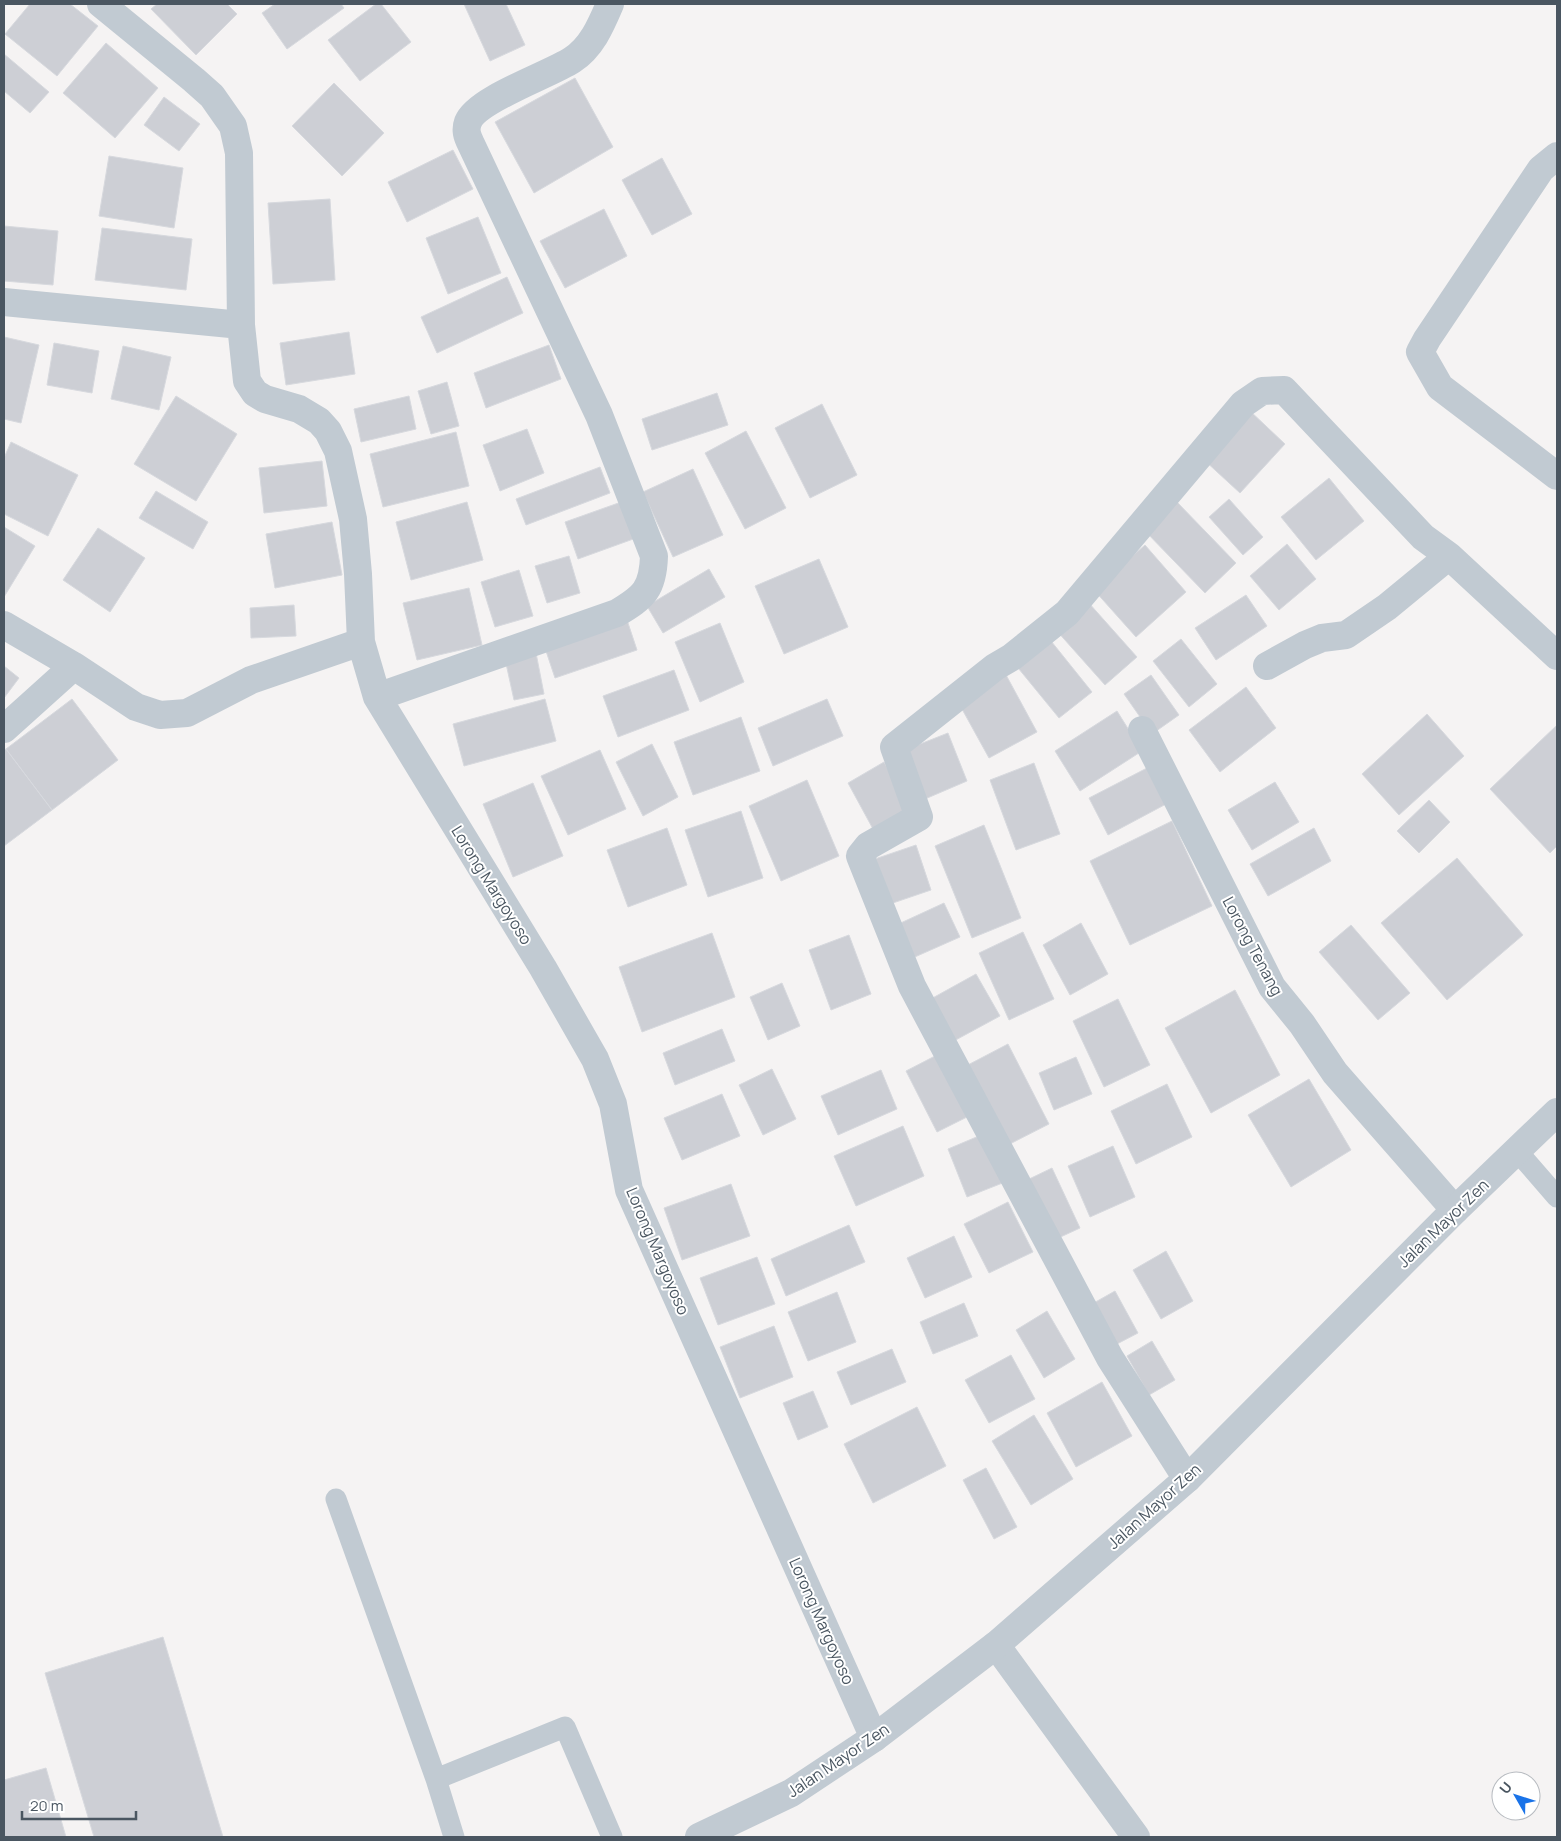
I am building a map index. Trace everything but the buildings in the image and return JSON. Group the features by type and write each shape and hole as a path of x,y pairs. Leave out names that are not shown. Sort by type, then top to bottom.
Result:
{"street":[{"path":"4,302 241,325 239,153 233,126 212,96 102,4"},
{"path":"377,697 617,613 637,601 647,591 652,581 654,556 600,415 470,144 466,129 470,118 483,106 572,60 594,38 610,4"},
{"path":"1557,156 1541,169 1420,352 1440,388 1557,476"},
{"name":"Lorong Margoyoso","path":"241,325 247,381 251,388 265,399 299,409 318,422 328,431 338,451 353,518 361,642 377,697 543,968 595,1059 613,1104 629,1190 874,1738"},
{"path":"1187,1479 1110,1358 912,986 860,856 868,846 919,817 894,747 1067,613 1243,404 1262,391 1284,390 1423,537 1449,556 1557,656"},
{"path":"1267,666 1322,638 1346,635 1387,607 1449,556"},
{"path":"4,625 74,666 136,707 160,716 187,713 251,680 361,642"},
{"path":"4,729 74,666"},
{"name":"Lorong Tenang","path":"1142,730 1272,988 1302,1024 1335,1072 1455,1210"},
{"name":"Jalan Mayor Zen","path":"712,1835 791,1793 874,1738 996,1645 1187,1479 1455,1210 1557,1112"},
{"path":"996,1645 1134,1837"}],"lane":[{"path":"1517,1152 1557,1197"},
{"path":"336,1499 436,1779 454,1837"},
{"path":"436,1779 565,1727 612,1837"}]}
